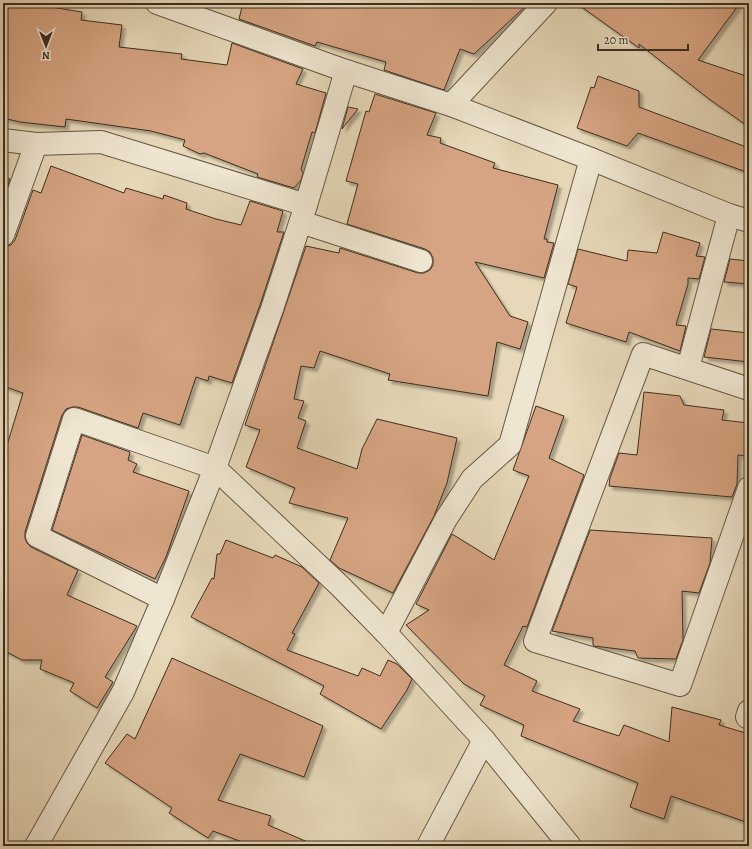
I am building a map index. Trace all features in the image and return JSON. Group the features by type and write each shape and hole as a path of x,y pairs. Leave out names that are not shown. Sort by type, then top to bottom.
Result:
{"street":[{"path":"157,3 346,71 451,105 739,218 688,368"},
{"path":"451,105 546,3"},
{"path":"36,846 123,692 163,599 215,468 272,309 304,214 346,71"},
{"path":"3,140 36,144 101,142 304,214 421,261"},
{"path":"3,235 36,144"},
{"path":"386,633 446,519 472,478 510,444 591,159"},
{"path":"749,389 643,354 535,641 680,685 749,488"},
{"path":"163,599 37,536 74,418 215,468 341,587 386,633 484,740 570,846"},
{"path":"749,712 747,717 749,717"},
{"path":"428,846 484,740"}],"building":[{"path":"5,3 46,3 45,6 82,12 81,20 122,25 119,47 182,54 181,59 227,65 232,43 303,69 296,84 326,93 315,133 312,132 301,169 303,173 301,180 294,188 257,177 258,174 204,153 200,154 183,146 185,140 151,131 66,119 65,127 20,122 3,118 3,14"},
{"path":"243,3 529,3 474,54 460,49 444,90 384,70 386,62 317,42 315,46 239,19"},
{"path":"576,3 740,3 698,60 749,77 749,127 709,99 639,44 639,48"},
{"path":"598,76 639,91 639,107 749,148 749,173 638,133 627,146 577,128 591,87 594,88"},
{"path":"375,94 436,113 427,135 441,138 440,143 495,163 493,168 558,185 544,239 547,239 547,242 554,243 544,278 475,262 510,316 528,322 520,349 497,342 488,396 388,380 390,374 320,351 314,368 301,366 294,399 304,401 298,418 306,421 297,448 357,469 362,449 377,419 457,438 447,483 434,516 393,593 339,568 330,560 348,518 289,503 295,488 246,467 260,430 245,425 306,246 339,253 340,248 418,273 424,273 430,270 433,265 433,258 430,252 425,249 347,224 358,184 346,181 366,111 369,112"},
{"path":"348,107 358,109 342,129"},
{"path":"51,166 124,193 126,188 163,199 164,195 187,203 186,209 216,219 241,225 250,201 283,211 277,232 284,232 232,383 209,376 208,381 196,377 180,425 143,413 138,428 78,407 66,409 62,415 25,532 25,538 31,547 78,570 67,595 137,626 105,677 113,682 97,708 70,691 74,683 40,669 42,660 22,660 3,650 3,458 23,393 3,386 3,247 11,245 15,240 33,190 41,193"},
{"path":"3,176 10,179 3,198"},
{"path":"663,232 700,243 696,256 705,257 699,279 688,278 688,284 676,325 686,326 680,351 629,332 626,342 566,323 577,287 568,284 578,249 627,261 628,250 657,253"},
{"path":"730,259 749,261 749,284 724,282"},
{"path":"711,329 749,333 749,362 704,357"},
{"path":"644,392 680,396 684,405 724,410 722,420 749,423 749,456 738,455 737,484 732,497 609,486 610,478 619,453 637,455"},
{"path":"536,406 564,416 549,458 584,475 527,627 523,626 504,665 537,681 532,691 580,709 573,721 619,736 624,725 669,742 672,707 721,720 719,725 749,734 749,823 671,796 664,819 630,807 638,783 521,736 524,725 480,705 485,696 464,684 406,625 429,610 416,604 452,534 494,560 529,476 513,470"},
{"path":"82,435 130,452 128,460 137,464 133,472 189,491 166,557 155,579 52,530"},
{"path":"590,530 712,538 710,563 699,593 682,591 683,640 676,659 638,658 635,651 594,646 593,638 552,631"},
{"path":"226,540 273,558 275,555 302,567 319,583 292,633 295,634 287,650 358,676 362,668 380,676 388,660 397,664 412,679 407,690 381,729 320,694 324,686 191,617 212,578 214,579 217,554 220,554"},
{"path":"172,658 323,726 304,777 240,754 218,800 271,816 268,825 317,846 253,846 213,831 208,838 169,813 172,808 105,763 127,734 135,739"}]}
